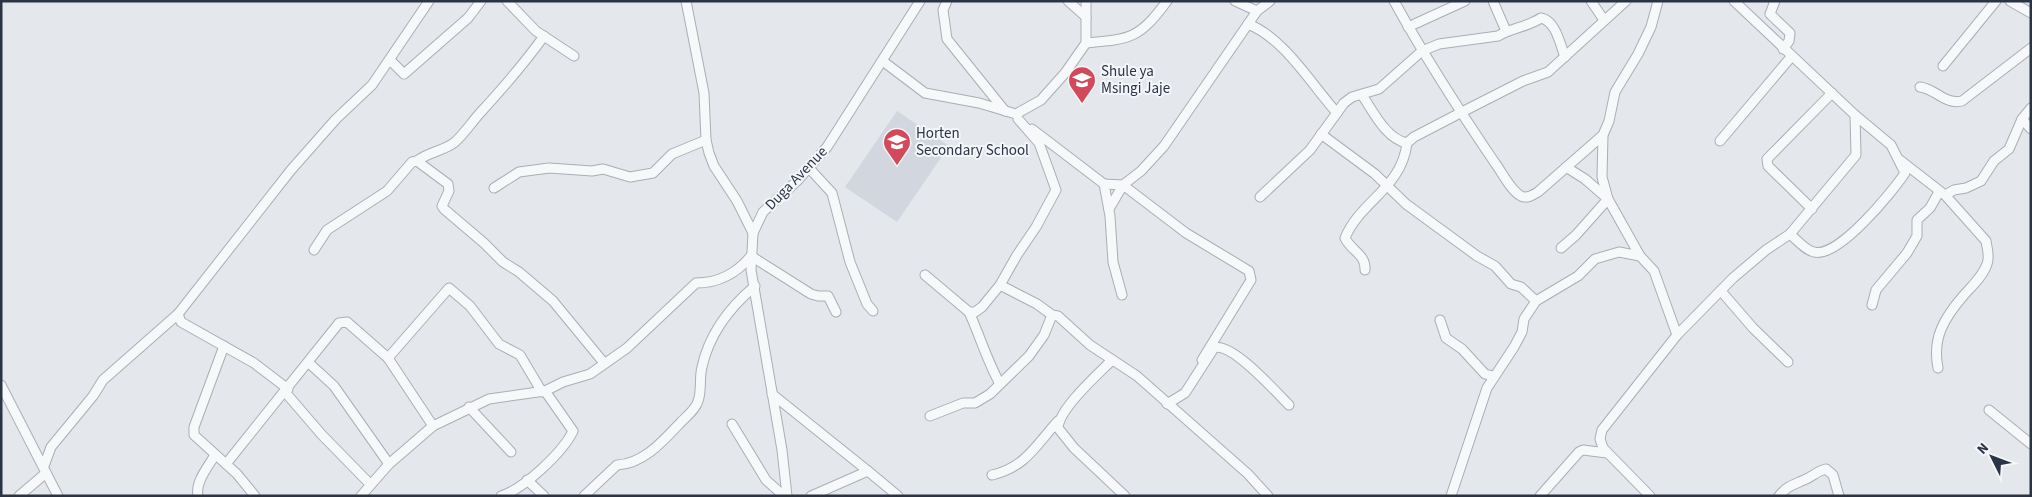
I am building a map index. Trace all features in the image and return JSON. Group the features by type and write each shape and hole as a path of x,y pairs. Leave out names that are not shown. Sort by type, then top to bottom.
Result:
{"street":[{"path":"20,496 45,469 51,447 93,396 103,380 178,314 291,170 336,119 372,85 429,1"},
{"path":"390,60 404,74 468,18 481,1"},
{"path":"507,1 524,22 574,56"},
{"path":"686,1 704,93 706,140 714,166 737,201 753,233"},
{"name":"Duga Avenue","path":"786,496 772,394 751,270 753,233 763,212 828,147 884,62 920,1"},
{"path":"947,1 943,10 948,39 1005,111"},
{"path":"1068,1 1086,17"},
{"path":"1017,116 1041,100 1065,73 1086,43 1086,1"},
{"path":"1086,43 1128,39 1143,29 1167,1"},
{"path":"1235,1 1246,8 1257,11"},
{"path":"1109,209 1123,185 1141,171 1164,146 1257,11 1270,1"},
{"path":"1394,1 1422,51 1462,112 1514,190 1522,196 1530,197 1538,192 1603,135"},
{"path":"1408,27 1466,1"},
{"path":"1493,1 1506,31"},
{"path":"1591,1 1604,20"},
{"path":"1365,270 1365,262 1359,253 1348,245 1345,238 1358,213 1376,200 1405,159 1407,143 1414,137 1462,112 1522,82 1548,72 1626,1"},
{"path":"1658,1 1651,27 1615,92 1609,121 1603,135 1602,178 1608,199 1640,256 1654,271 1677,335"},
{"path":"1734,1 1791,57 1891,145 1905,172 1895,188 1870,217 1826,251 1815,253 1804,247 1790,234"},
{"path":"1775,1 1770,14 1790,33 1790,41 1783,49"},
{"path":"1943,66 1996,1"},
{"path":"2010,1 2031,13"},
{"path":"1260,197 1288,172 1352,97 1379,89 1422,51 1439,44 1487,36 1493,38 1506,31 1521,28 1544,18 1554,28 1565,57"},
{"path":"1248,24 1259,28 1276,42 1337,113"},
{"path":"314,250 327,230 387,191 412,162 417,161 424,155 448,147 458,139 504,85 519,71 544,36"},
{"path":"1920,87 1930,88 1948,101 1962,101 2031,48"},
{"path":"1720,141 1791,57"},
{"path":"884,62 925,92 979,103 1017,116 1104,184 1123,185 1186,233 1249,271 1251,280 1202,360"},
{"path":"1812,209 1768,166 1767,159 1832,93"},
{"path":"1362,94 1379,120 1401,142 1407,143"},
{"path":"1872,305 1876,290 1907,254 1917,236 1917,220 1942,194 1966,188 1981,181 1994,162 2008,149 2022,119 2031,108"},
{"path":"1650,496 1640,492 1607,453 1600,439 1602,430 1677,335 1766,250 1790,234 1856,155 1855,115"},
{"path":"968,312 975,312 982,307 1000,285 1048,208 1056,190 1039,143 1017,116"},
{"path":"2022,119 2031,129"},
{"path":"1321,134 1345,150 1388,185 1406,204 1476,256 1487,260 1511,284 1521,287 1536,301"},
{"path":"494,188 519,172 549,168 592,171 603,169 630,177 653,173 672,154 706,140"},
{"path":"1900,160 1942,194 1986,241 1988,252 1987,264 1974,286 1945,319 1936,341 1935,351 1938,368"},
{"path":"417,161 448,184 449,191 442,206 444,209 503,262 519,272 553,300 604,363"},
{"path":"1566,167 1608,199"},
{"path":"809,168 832,193 853,269 867,304 873,310"},
{"path":"1104,184 1109,209 1113,262 1122,295"},
{"path":"1561,248 1576,235 1608,199"},
{"path":"1450,496 1493,376 1514,347 1522,332 1524,319 1536,301 1578,276 1595,259 1619,252 1640,256"},
{"path":"361,496 389,464 433,426 489,399 544,392 563,382 590,374 627,348 696,283 712,283 730,275 751,256 811,294 828,296 836,312"},
{"path":"925,275 968,312 983,342 990,366 1000,384"},
{"path":"1000,285 1037,304 1052,315 1058,316 1111,361 1137,376 1248,474 1268,496"},
{"path":"584,496 617,465 627,465 656,448 692,410 698,402 701,370 707,348 725,318 741,298 755,286"},
{"path":"388,358 449,288 470,306 499,344 520,355 573,431 565,446 527,480 501,496"},
{"path":"1721,291 1753,328 1788,362"},
{"path":"178,314 182,322 254,363 286,391 322,435 370,484"},
{"path":"930,416 963,403 975,403 990,394 1030,356 1044,335 1052,315"},
{"path":"1440,320 1446,338 1462,349 1485,374 1493,376"},
{"path":"226,464 309,363 339,323 343,322 347,322 388,358 433,426"},
{"path":"224,346 194,427 194,435 226,464 255,496"},
{"path":"1167,404 1184,393 1214,348 1218,346 1226,348 1240,358 1289,404"},
{"path":"992,475 1016,468 1032,453 1111,361"},
{"path":"309,363 334,386 389,464"},
{"path":"1,385 58,496"},
{"path":"772,394 868,471 892,494"},
{"path":"469,407 511,452"},
{"path":"1990,410 2031,444"},
{"path":"1058,422 1060,433 1125,496"},
{"path":"732,424 766,480 786,496"},
{"path":"1540,496 1583,450 1607,453"},
{"path":"198,496 196,490 215,455"},
{"path":"1779,496 1788,486 1826,469 1832,475 1839,496"},
{"path":"811,496 868,471"},
{"path":"527,480 544,496"}],"shaded area":[{"name":"Horten Secondary School","path":"897,111 949,146 897,222 845,187"}],"place":[{"name":"Shule ya Msingi Jaje","path":"1082,104"},
{"name":"Horten Secondary School","path":"897,166"}]}
